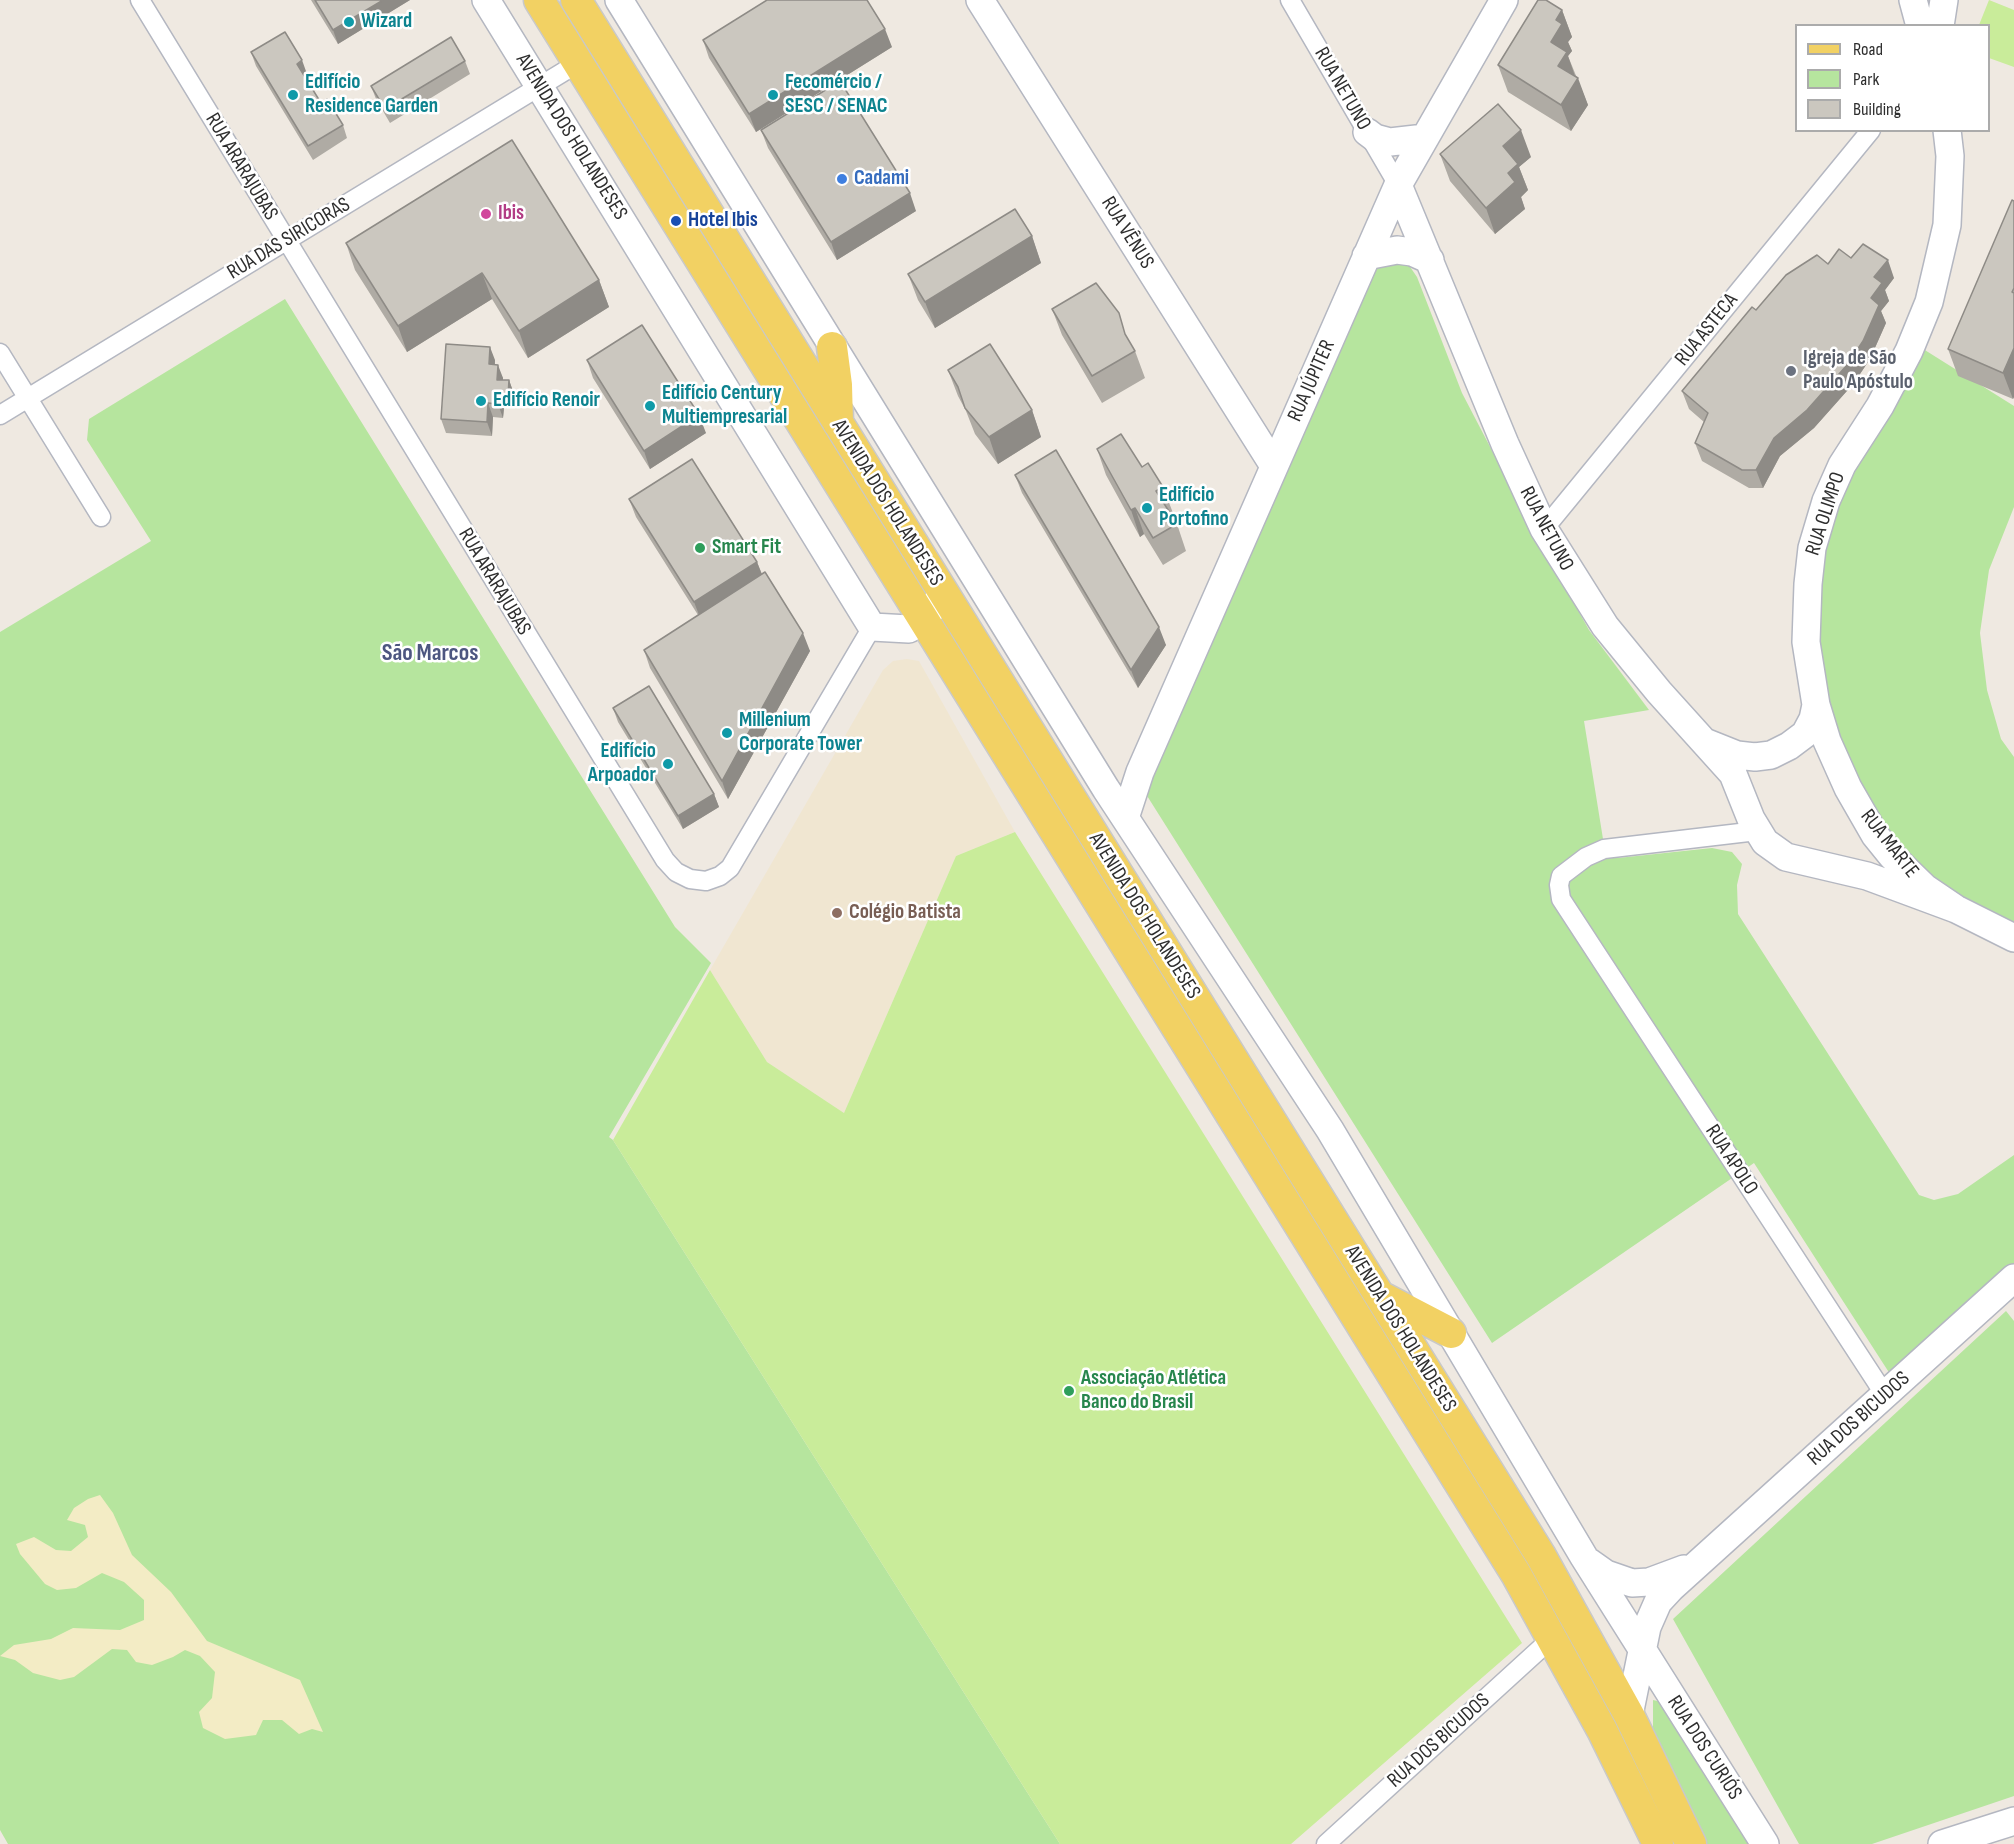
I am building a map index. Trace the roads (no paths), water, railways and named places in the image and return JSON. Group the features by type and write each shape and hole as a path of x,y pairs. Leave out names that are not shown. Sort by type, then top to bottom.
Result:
{"main road":[{"name":"AVENIDA DOS HOLANDESES","path":"539,0 1245,1134 1552,1638 1602,1730 1658,1844"},
{"name":"AVENIDA DOS HOLANDESES","path":"576,0 1541,1556 1629,1715 1691,1844"},
{"path":"832,347 837,385 838,423"},
{"path":"1380,1296 1451,1334"}],"street":[{"name":"RUA ARARAJUBAS","path":"140,0 665,860 676,872 690,879 706,881 720,876 730,868 872,627"},
{"name":"AVENIDA DOS HOLANDESES","path":"486,0 872,627 909,629 924,620"},
{"name":"AVENIDA DOS HOLANDESES","path":"619,0 1106,789 1330,1130 1642,1651"},
{"name":"RUA VÊNUS","path":"980,0 1274,466"},
{"name":"RUA NETUNO","path":"1290,0 1398,185 1505,444 1544,529 1605,626 1659,692 1733,774 1757,831 1774,850 1786,857 1881,880 1956,909"},
{"name":"RUA JÚPITER","path":"1125,818 1140,772 1398,185 1504,0"},
{"path":"1913,0 1919,24"},
{"path":"1940,24 1944,0"},
{"name":"RUA DAS SIRICORAS","path":"0,415 578,63"},
{"path":"1367,132 1376,138 1390,142 1425,138"},
{"name":"RUA ASTECA","path":"1544,529 1869,132"},
{"name":"RUA OLIMPO","path":"1816,705 1806,642 1812,548 1826,501 1842,465 1890,388 1909,351 1929,302 1947,225 1950,156 1947,132"},
{"path":"1366,256 1397,250 1412,252 1430,260"},
{"path":"0,353 100,517"},
{"path":"924,620 943,593"},
{"path":"1746,803 1760,771 1782,750 1805,734 1813,719 1816,705"},
{"name":"RUA MARTE","path":"1816,705 1836,763 1875,835 1908,873 1956,909 2014,938"},
{"path":"1706,743 1747,757 1764,756 1782,750"},
{"path":"1052,825 1062,807 1084,790 1106,789 1125,782 1140,772"},
{"name":"RUA APOLO","path":"1757,831 1604,849 1586,857 1561,876 1559,885 1561,899 1885,1395"},
{"name":"RUA DOS BICUDOS","path":"1629,1715 1647,1627 1658,1602 1687,1573 1885,1395 2011,1289"},
{"name":"RUA DOS BICUDOS","path":"1584,1557 1606,1574 1632,1582 1649,1582 1664,1578 1704,1559"},
{"name":"RUA DOS BICUDOS","path":"1326,1844 1552,1638"},
{"name":"RUA DOS CURIÓS","path":"1642,1651 1765,1844"},
{"path":"1942,1844 1985,1838 2014,1821"}],"place":[{"name":"Wizard","path":"349,22"},
{"name":"Edifício Residence Garden","path":"293,95"},
{"name":"Fecomércio / SESC / SENAC","path":"773,95"},
{"name":"Cadami","path":"842,179"},
{"name":"Ibis","path":"486,214"},
{"name":"Hotel Ibis","path":"676,221"},
{"name":"Igreja de São Paulo Apóstulo","path":"1791,371"},
{"name":"Edifício Renoir","path":"481,401"},
{"name":"Edifício Century Multiempresarial","path":"650,406"},
{"name":"Edifício Portofino","path":"1147,508"},
{"name":"Smart Fit","path":"700,548"},
{"name":"Millenium Corporate Tower","path":"727,733"},
{"name":"Edifício Arpoador","path":"668,764"},
{"name":"Colégio Batista","path":"837,913"},
{"name":"Associação Atlética Banco do Brasil","path":"1069,1391"}],"district":[{"name":"São Marcos","path":"430,654"}]}
